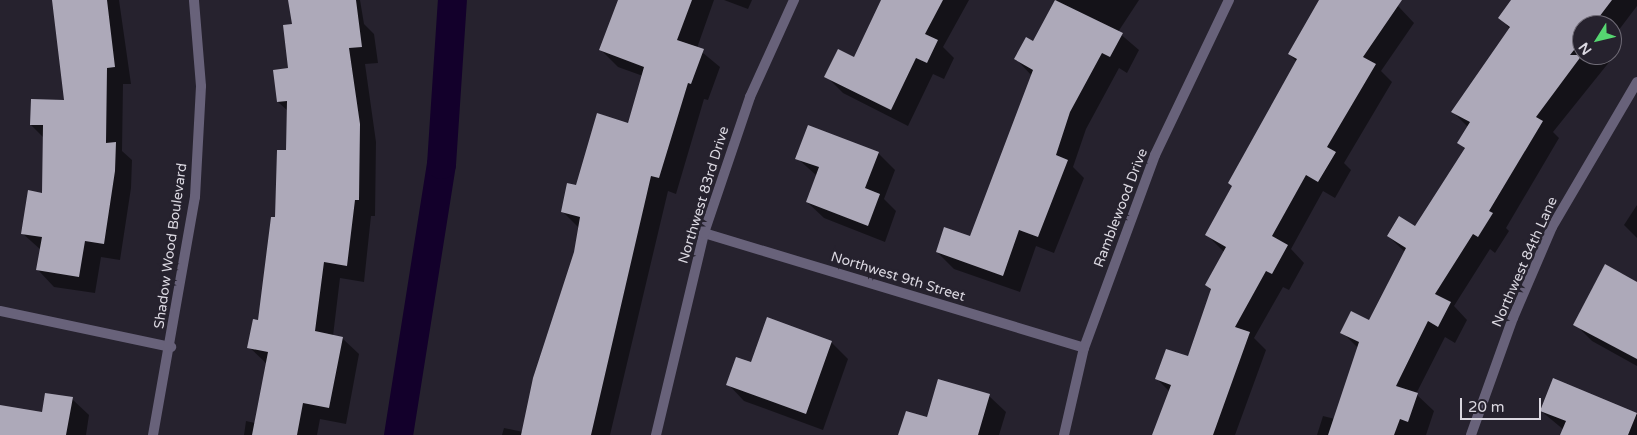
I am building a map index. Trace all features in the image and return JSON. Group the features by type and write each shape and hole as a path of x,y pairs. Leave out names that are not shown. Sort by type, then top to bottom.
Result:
{"street":[{"name":"Shadow Wood Boulevard","path":"153,435 171,346 195,197 201,86 194,0"},
{"name":"Northwest 83rd Drive","path":"656,435 704,234 750,97 794,0"},
{"name":"Ramblewood Drive","path":"1064,435 1084,348 1154,155 1230,0"},
{"name":"Northwest 84th Lane","path":"1471,435 1513,318 1552,227 1637,82"},
{"name":"Northwest 9th Street","path":"704,234 1084,348"},
{"path":"0,311 171,346"}],"building":[{"path":"52,0 107,0 115,67 107,68 106,143 116,142 115,171 104,244 85,241 79,277 36,270 42,237 21,234 28,190 42,193 43,125 30,125 31,99 64,100"},
{"path":"288,0 356,0 362,47 349,48 360,124 359,200 355,200 347,266 324,262 315,331 343,337 329,408 303,403 297,435 252,435 268,352 247,348 253,319 258,320 271,217 275,217 277,150 286,150 287,101 277,102 273,70 288,68 283,25 292,24"},
{"path":"618,0 692,0 677,40 704,49 691,84 688,83 659,178 651,176 591,435 521,435 533,378 574,252 580,217 561,212 567,183 576,185 597,113 628,123 644,67 599,50"},
{"path":"881,0 943,0 925,34 938,40 927,63 916,58 891,110 824,77 838,49 854,57"},
{"path":"1055,0 1123,33 1110,57 1102,53 1070,112 1056,155 1068,160 1038,237 1019,230 1003,276 936,252 944,227 970,236 1033,70 1014,59 1026,37 1033,41"},
{"path":"1319,0 1402,0 1363,57 1376,64 1327,147 1336,152 1318,182 1306,175 1272,236 1288,245 1272,274 1266,271 1235,327 1250,332 1213,435 1152,435 1171,385 1155,379 1166,349 1188,356 1211,289 1205,285 1226,247 1205,235 1232,186 1228,183 1297,59 1288,54"},
{"path":"1511,0 1612,0 1601,15 1572,15 1572,52 1570,55 1572,55 1572,65 1575,65 1536,117 1543,121 1489,211 1493,213 1478,237 1473,234 1435,294 1451,302 1438,327 1428,321 1396,386 1418,393 1408,422 1400,419 1394,435 1328,435 1359,342 1340,333 1351,311 1369,320 1406,248 1387,236 1399,216 1415,226 1465,148 1457,143 1470,122 1451,112 1510,27 1498,18"},
{"path":"808,125 879,152 865,188 880,194 868,226 806,202 819,167 795,159"},
{"path":"1605,264 1637,282 1637,359 1573,325"},
{"path":"767,317 832,341 806,414 726,385 736,357 751,362"},
{"path":"1553,378 1637,413 1628,435 1560,435 1566,421 1540,411"},
{"path":"938,379 990,394 978,435 898,435 906,411 927,417"},
{"path":"45,393 73,397 66,435 0,435 0,405 42,412"}],"waterway":[{"path":"398,435 441,164 452,0"}]}
